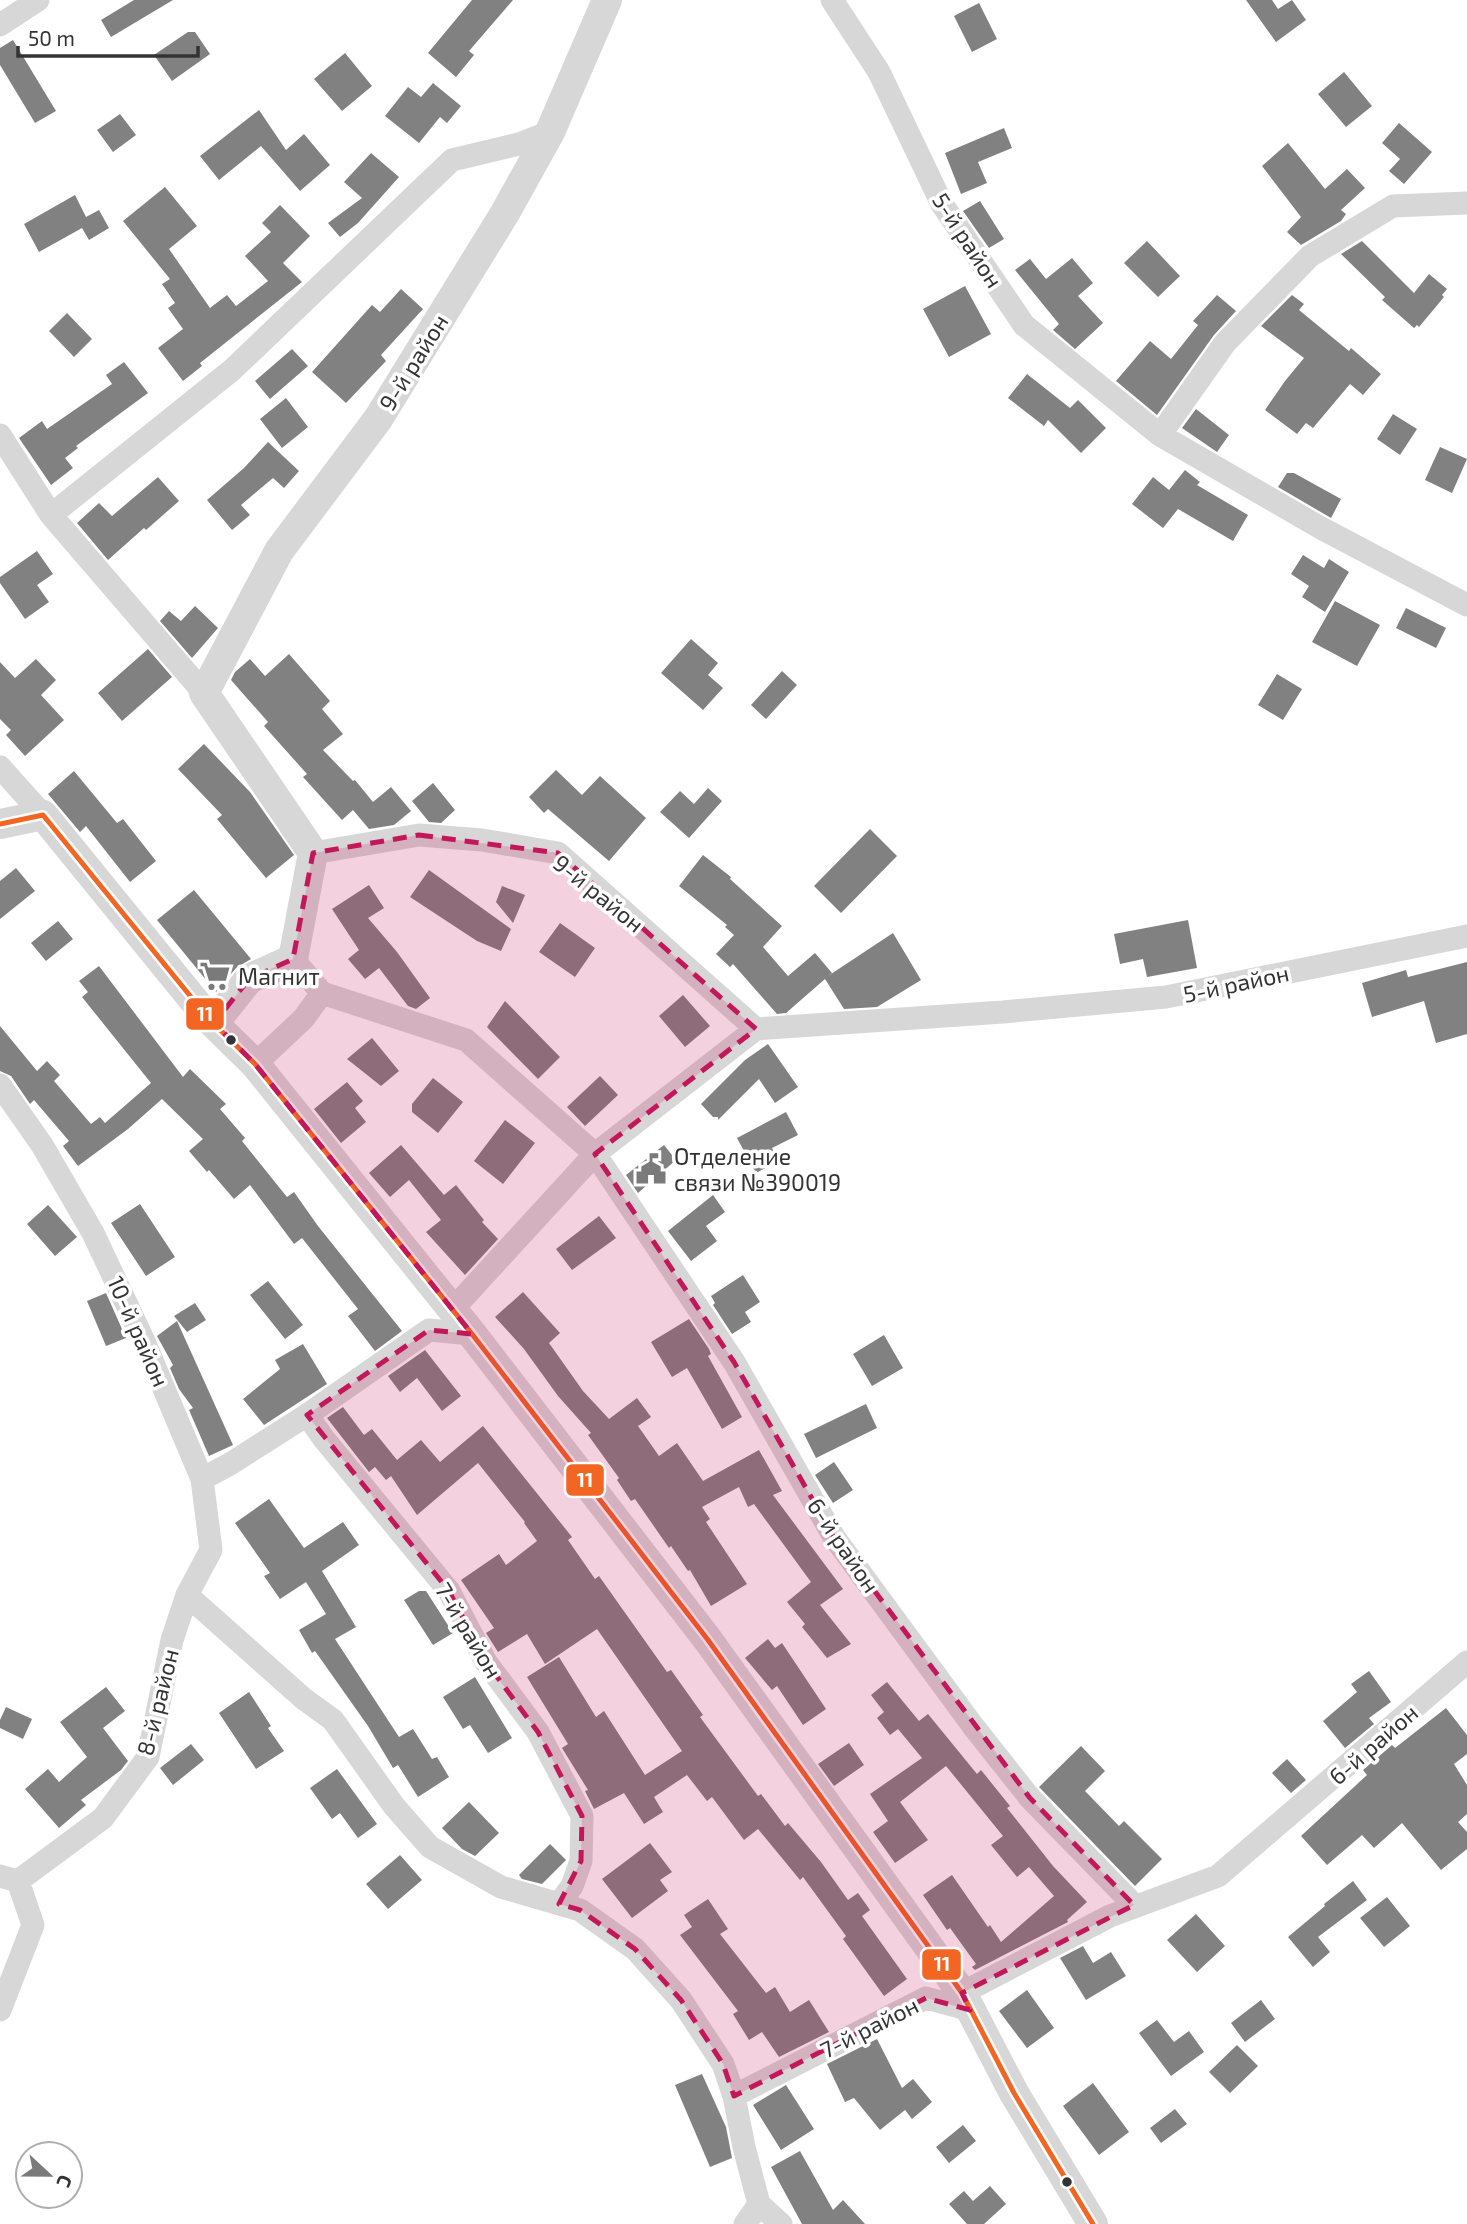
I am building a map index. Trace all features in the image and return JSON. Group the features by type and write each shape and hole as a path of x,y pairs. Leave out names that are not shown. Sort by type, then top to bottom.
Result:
{"street":[{"path":"0,25 38,0"},
{"name":"5-й район","path":"832,0 879,72 942,204 1024,325 1160,435 1321,528 1467,605"},
{"name":"9-й район","path":"204,694 279,551 378,419 505,212 550,132 608,2"},
{"path":"51,515 232,370 452,160 519,144 550,132"},
{"path":"1160,435 1225,343 1310,256 1394,206 1467,203"},
{"path":"0,435 51,515 204,694 313,853 293,959"},
{"path":"0,767 43,815 214,1023 255,1064 472,1334 708,1640 966,2001 1014,2093 1093,2224"},
{"path":"0,824 43,815"},
{"name":"9-й район","path":"313,853 419,835 482,839 558,853 756,1029"},
{"name":"5-й район","path":"756,1029 1003,1013 1166,997 1467,936"},
{"path":"214,1023 249,979 293,959"},
{"path":"255,1064 304,1018 322,993 293,959"},
{"name":"6-й район","path":"322,993 466,1040 595,1154 734,1362 834,1537 973,1726 1030,1798 1134,1905"},
{"path":"453,1310 595,1154 756,1029"},
{"name":"10-й район","path":"0,1086 42,1145 93,1233 144,1339 202,1479 211,1550 187,1595"},
{"path":"202,1479 307,1415 429,1330 472,1334"},
{"name":"7-й район","path":"307,1415 449,1591 486,1662 538,1732 582,1816 581,1861 572,1886 559,1903"},
{"path":"187,1595 294,1691 332,1720 394,1806 430,1847 501,1886 580,1910 635,1949 681,2000 723,2064 734,2096 759,2204 781,2224"},
{"name":"8-й район","path":"0,2010 33,1925 9,1878 103,1818 148,1758 172,1640 187,1595"},
{"name":"6-й район","path":"966,2001 1110,1916 1219,1876 1467,1662"},
{"name":"7-й район","path":"734,2096 926,1998 966,2001"},
{"path":"745,2224 759,2204"}],"highlighted area":[{"path":"419,835 558,853 756,1029 595,1154 734,1362 834,1537 1030,1798 1134,1905 962,1993 970,2010 926,1998 734,2096 723,2064 681,2000 635,1949 580,1910 559,1904 581,1861 582,1816 538,1732 486,1662 449,1591 307,1415 429,1330 472,1334 255,1064 214,1023 249,979 293,959 313,853"}],"building":[{"path":"134,0 173,0 111,37 101,20"},
{"path":"472,0 513,0 469,51 474,55 456,77 428,53"},
{"path":"1246,0 1272,0 1278,9 1292,0 1306,20 1276,42"},
{"path":"979,3 997,39 972,52 954,16"},
{"path":"188,32 195,32 210,54 172,81 154,55"},
{"path":"13,40 56,111 35,123 0,65 0,48"},
{"path":"345,53 372,86 342,111 314,79"},
{"path":"1344,72 1372,106 1346,127 1318,94"},
{"path":"433,83 461,106 447,123 440,117 419,143 385,116 408,87 421,97"},
{"path":"259,110 286,150 304,134 330,165 300,191 261,146 219,180 200,156"},
{"path":"120,114 136,135 113,152 97,130"},
{"path":"1399,123 1432,152 1404,184 1389,171 1400,159 1382,143"},
{"path":"1004,128 1012,148 978,162 987,183 961,194 945,153"},
{"path":"1288,143 1325,189 1347,169 1365,188 1341,210 1346,214 1341,221 1301,245 1287,232 1301,217 1262,166"},
{"path":"371,153 399,177 358,223 340,237 328,223 362,198 344,182"},
{"path":"165,187 197,226 169,249 210,308 227,295 236,306 268,281 245,256 271,232 262,223 280,205 310,236 283,263 302,282 200,363 202,366 183,381 158,348 183,329 168,308 175,303 162,284 170,279 123,221"},
{"path":"75,195 86,217 99,210 109,228 89,240 82,228 39,252 24,224"},
{"path":"980,201 1004,239 989,248 963,211"},
{"path":"1147,241 1180,276 1158,297 1124,263"},
{"path":"1362,241 1414,293 1429,274 1447,289 1442,295 1444,297 1419,327 1417,325 1414,328 1382,300 1385,297 1341,254"},
{"path":"1072,258 1093,283 1078,296 1103,323 1075,349 1053,330 1059,324 1015,270 1030,259 1046,279"},
{"path":"965,286 991,334 949,357 923,309"},
{"path":"401,289 423,309 381,355 386,361 346,403 312,372 372,305 380,312"},
{"path":"1217,295 1236,311 1214,335 1157,415 1116,381 1150,341 1171,359 1198,325 1193,321"},
{"path":"1292,295 1304,304 1299,310 1381,374 1363,395 1350,384 1313,428 1306,423 1297,434 1265,410 1304,358 1261,326"},
{"path":"67,313 92,339 74,357 49,331"},
{"path":"292,349 308,366 270,399 255,381"},
{"path":"124,362 148,393 76,446 78,448 65,458 73,468 51,485 19,438 42,421 47,429 112,384 106,375"},
{"path":"1027,374 1070,408 1078,400 1106,428 1081,453 1048,420 1044,426 1008,398"},
{"path":"286,398 308,427 282,448 260,419"},
{"path":"1196,409 1229,435 1217,452 1182,428"},
{"path":"1393,414 1417,429 1400,455 1377,439"},
{"path":"268,442 299,471 284,488 273,478 241,505 250,515 232,530 207,500 244,468"},
{"path":"1440,447 1467,459 1452,493 1425,480"},
{"path":"1185,470 1200,482 1197,485 1248,515 1233,541 1178,509 1163,528 1132,504 1153,477 1169,490"},
{"path":"1287,473 1294,473 1341,499 1331,518 1278,487"},
{"path":"158,477 179,501 108,560 77,523 99,503 112,516"},
{"path":"37,551 53,574 37,585 49,602 25,619 0,583 0,577"},
{"path":"1303,555 1324,568 1329,559 1349,572 1325,612 1302,597 1309,586 1291,574"},
{"path":"1335,601 1380,625 1357,666 1312,642"},
{"path":"195,606 218,628 192,658 160,621 169,611 181,621"},
{"path":"1406,608 1446,628 1436,648 1396,628"},
{"path":"691,639 718,663 708,675 723,688 703,710 661,673"},
{"path":"148,649 172,677 122,721 98,693"},
{"path":"289,654 330,701 322,709 343,734 323,750 355,780 373,802 391,787 411,811 394,825 369,829 353,810 342,820 303,777 307,774 264,726 268,722 231,680 235,672 250,659 265,676"},
{"path":"36,659 56,680 41,695 64,720 25,756 6,735 11,730 0,719 0,662 15,678"},
{"path":"782,671 797,685 766,719 751,705"},
{"path":"1277,674 1302,689 1283,720 1258,705"},
{"path":"204,744 250,792 294,855 266,878 217,819 222,815 178,769"},
{"path":"556,770 582,795 600,776 646,818 609,861 548,809 544,813 529,797"},
{"path":"74,771 117,823 123,819 156,861 130,882 86,826 80,832 48,794"},
{"path":"433,783 455,810 441,823 429,822 412,801"},
{"path":"708,788 722,801 689,838 660,812 680,791 694,804"},
{"path":"870,829 897,856 841,913 814,886"},
{"path":"703,855 731,877 730,879 782,926 763,947 788,976 815,953 832,973 828,976 893,933 921,980 877,1007 844,1009 825,979 786,1013 777,1014 733,964 730,967 716,954 734,935 725,927 727,925 679,886"},
{"path":"16,868 35,891 0,919 0,881"},
{"path":"429,870 511,929 501,951 477,941 410,897"},
{"path":"369,885 384,908 368,918 430,998 416,1009 408,1006 379,968 365,979 348,959 359,950 332,909"},
{"path":"502,886 525,895 513,923 496,902"},
{"path":"194,890 251,959 236,968 216,992 157,920"},
{"path":"1188,920 1197,968 1147,977 1143,959 1120,964 1114,934"},
{"path":"58,921 73,939 46,961 31,943"},
{"path":"560,923 595,948 575,977 539,952"},
{"path":"1467,962 1467,1034 1436,1043 1424,1001 1372,1017 1362,983 1406,970 1408,977"},
{"path":"99,966 183,1077 190,1069 226,1104 220,1109 245,1138 242,1141 287,1197 294,1192 402,1331 375,1351 348,1316 358,1309 302,1238 294,1244 250,1185 234,1199 189,1151 203,1139 162,1099 128,1129 78,1166 63,1146 69,1141 34,1100 30,1104 11,1076 0,1071 0,1026 37,1071 47,1061 60,1075 54,1081 91,1124 100,1117 105,1123 151,1083 82,997 88,992 79,981"},
{"path":"683,995 710,1026 685,1047 659,1016"},
{"path":"505,1001 560,1057 538,1079 487,1027"},
{"path":"372,1038 399,1071 381,1086 347,1059"},
{"path":"768,1044 798,1087 775,1103 759,1079 718,1120 718,1117 713,1117 701,1104 745,1060"},
{"path":"600,1076 618,1095 585,1126 567,1107"},
{"path":"433,1078 463,1102 438,1133 412,1112 412,1104"},
{"path":"347,1082 363,1101 355,1108 366,1122 341,1143 314,1109"},
{"path":"786,1112 798,1135 772,1148 779,1161 756,1173 737,1138"},
{"path":"505,1120 535,1143 503,1184 474,1161"},
{"path":"401,1145 444,1195 456,1185 484,1220 482,1222 498,1239 465,1275 426,1232 441,1220 409,1180 390,1197 369,1173"},
{"name":"Отделение связи №390019","path":"664,1145 676,1160 638,1193 626,1175"},
{"path":"713,1195 725,1212 706,1226 717,1241 691,1261 668,1231"},
{"path":"140,1204 175,1257 146,1276 111,1223"},
{"path":"48,1205 77,1237 55,1256 27,1224"},
{"path":"599,1216 616,1238 572,1270 556,1249"},
{"path":"743,1275 760,1302 745,1312 751,1322 732,1334 713,1305 715,1303 711,1296"},
{"path":"268,1281 303,1325 285,1339 250,1295"},
{"path":"523,1292 560,1333 549,1343 583,1391 609,1419 637,1398 651,1417 638,1426 659,1456 677,1443 703,1481 759,1450 782,1491 773,1495 843,1589 820,1605 851,1644 827,1658 802,1627 805,1624 787,1602 811,1582 754,1504 748,1507 739,1487 702,1507 710,1519 706,1522 747,1584 711,1606 690,1570 688,1571 671,1546 669,1548 635,1499 631,1501 617,1480 619,1478 588,1435 591,1433 495,1317"},
{"path":"106,1293 126,1338 106,1346 87,1301"},
{"path":"195,1303 206,1320 187,1332 174,1316"},
{"path":"689,1319 709,1349 711,1354 708,1356 742,1417 722,1429 687,1368 672,1377 651,1342"},
{"path":"177,1321 233,1445 209,1456 189,1410 193,1408 179,1389 170,1368 173,1365 157,1336"},
{"path":"884,1335 903,1368 872,1386 853,1354"},
{"path":"303,1344 327,1384 264,1425 243,1399 280,1369 275,1360"},
{"path":"425,1350 461,1396 442,1411 417,1378 400,1392 388,1376"},
{"path":"866,1404 877,1428 816,1458 804,1434"},
{"path":"343,1407 364,1435 372,1429 397,1460 421,1440 440,1462 483,1426 572,1537 568,1540 595,1579 599,1576 667,1672 671,1670 703,1715 700,1717 758,1796 761,1794 785,1826 788,1823 848,1900 858,1893 870,1910 862,1916 907,1979 884,1996 843,1939 846,1936 803,1877 800,1880 758,1829 744,1840 712,1797 707,1801 687,1775 654,1797 663,1812 644,1824 624,1793 594,1809 585,1791 588,1790 562,1748 568,1744 527,1677 559,1657 596,1717 604,1711 645,1775 682,1751 597,1629 545,1664 527,1634 498,1652 486,1633 494,1628 461,1580 499,1554 506,1565 537,1541 525,1522 478,1463 417,1515 391,1476 386,1480 375,1467 369,1472 327,1418"},
{"path":"834,1462 853,1490 833,1503 815,1475"},
{"path":"269,1499 304,1548 343,1522 359,1545 322,1571 356,1627 335,1639 399,1737 413,1729 432,1759 437,1757 449,1777 418,1797 398,1765 393,1768 368,1726 315,1651 312,1653 299,1630 326,1614 306,1582 280,1599 264,1576 270,1573 235,1523"},
{"path":"419,1591 426,1591 453,1633 433,1645 404,1600"},
{"path":"768,1639 775,1648 782,1643 826,1709 803,1725 777,1686 772,1690 745,1658"},
{"path":"1369,1671 1391,1702 1369,1718 1374,1724 1345,1748 1323,1721 1357,1692 1351,1684"},
{"path":"475,1677 512,1738 488,1753 470,1725 463,1729 443,1697"},
{"path":"887,1682 919,1721 928,1714 977,1774 981,1770 1053,1866 1087,1902 1067,1920 1068,1922 975,1970 972,1967 976,1964 950,1928 947,1930 923,1895 952,1875 1001,1942 1054,1896 1029,1867 1017,1877 991,1845 1003,1836 946,1766 900,1802 928,1840 895,1863 873,1832 888,1821 870,1794 922,1758 898,1729 890,1735 877,1718 884,1712 871,1695"},
{"path":"106,1687 125,1711 103,1728 128,1761 121,1770 81,1800 86,1805 59,1828 25,1789 48,1769 59,1782 87,1757 60,1722"},
{"path":"249,1692 284,1751 256,1769 219,1713"},
{"path":"6,1707 32,1719 23,1739 0,1728 0,1720"},
{"path":"1446,1708 1467,1735 1467,1754 1454,1764 1467,1785 1467,1814 1458,1822 1467,1832 1467,1849 1441,1870 1402,1823 1374,1848 1362,1835 1327,1865 1301,1836 1367,1775 1363,1770 1392,1745 1395,1748"},
{"path":"849,1743 864,1765 834,1786 818,1764"},
{"path":"191,1744 204,1760 173,1785 160,1768"},
{"path":"1081,1746 1105,1771 1085,1791 1119,1826 1124,1821 1162,1859 1135,1886 1039,1787"},
{"path":"1287,1759 1306,1780 1291,1793 1272,1773"},
{"path":"337,1769 377,1824 358,1838 340,1813 332,1819 310,1788"},
{"path":"469,1802 499,1833 475,1856 462,1849 442,1828"},
{"path":"650,1843 672,1872 660,1880 668,1891 632,1918 602,1879"},
{"path":"550,1844 566,1860 542,1884 522,1879 519,1875"},
{"path":"400,1855 422,1880 388,1909 366,1884"},
{"path":"1353,1881 1367,1900 1318,1937 1330,1952 1313,1967 1288,1937"},
{"path":"1387,1897 1410,1926 1384,1947 1360,1918"},
{"path":"708,1899 728,1929 720,1934 766,1993 775,1987 790,2012 809,2000 829,2032 779,2057 762,2032 749,2040 733,2014 738,2011 680,1935 692,1927 684,1915"},
{"path":"1196,1914 1225,1946 1197,1972 1167,1940"},
{"path":"1083,1946 1093,1963 1111,1952 1126,1976 1086,2000 1060,1958"},
{"path":"1027,1990 1054,2028 1027,2048 999,2011"},
{"path":"1261,2000 1275,2019 1245,2042 1231,2023"},
{"path":"1157,2020 1174,2042 1189,2031 1204,2052 1171,2076 1139,2033"},
{"path":"877,2039 902,2088 913,2079 932,2102 912,2119 905,2110 880,2130 854,2098 845,2102 827,2064"},
{"path":"1237,2045 1258,2066 1230,2093 1209,2072"},
{"path":"702,2074 726,2127 732,2158 710,2167 675,2085"},
{"path":"1093,2083 1129,2132 1099,2155 1063,2106"},
{"path":"786,2085 814,2129 781,2150 753,2105"},
{"path":"1175,2109 1187,2124 1161,2143 1150,2128"},
{"path":"963,2125 976,2141 949,2163 936,2147"},
{"path":"800,2151 833,2210 843,2200 865,2224 802,2224 771,2167"},
{"path":"990,2186 1006,2204 984,2224 967,2224 949,2204 964,2191 973,2201"}],"transit line":[{"name":"11","path":"0,824 43,815 209,1019 255,1064 472,1334 708,1640 962,1993 1014,2093 1093,2224"}],"place":[{"name":"Магнит","path":"215,976"},
{"name":"Отделение связи №390019","path":"651,1169"}]}
